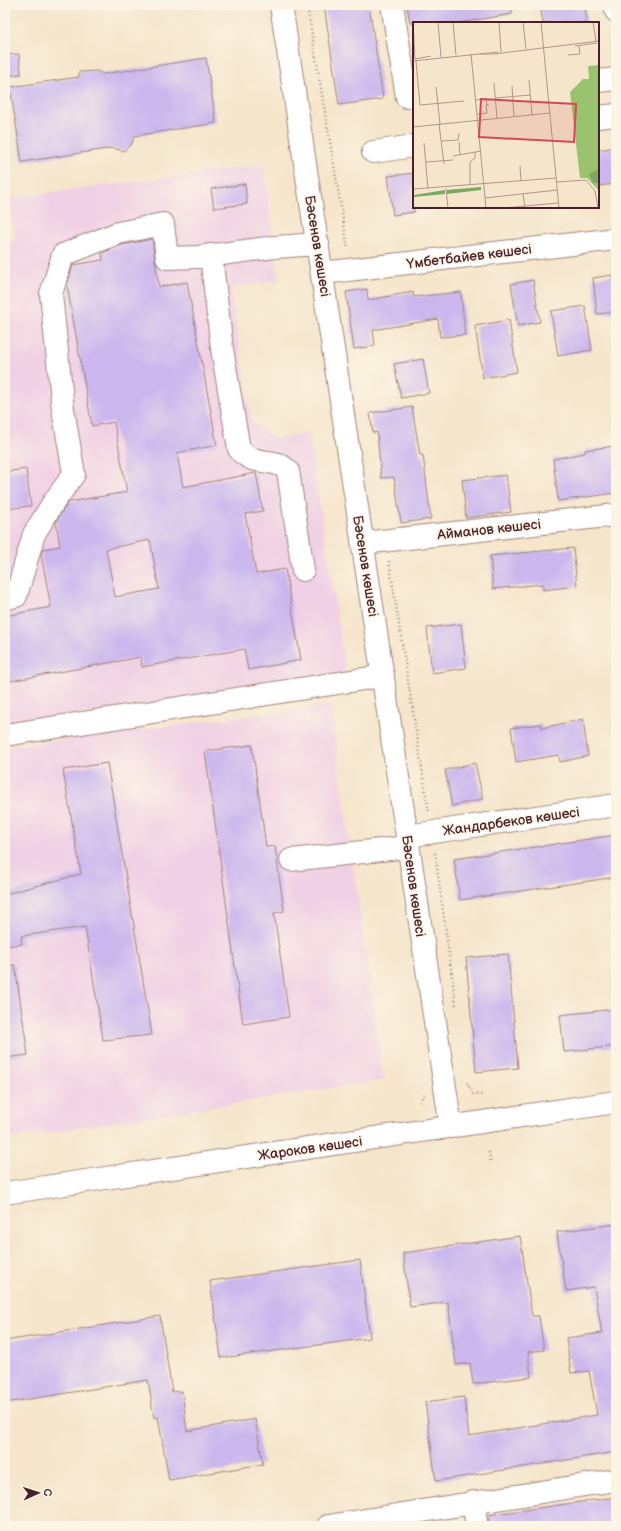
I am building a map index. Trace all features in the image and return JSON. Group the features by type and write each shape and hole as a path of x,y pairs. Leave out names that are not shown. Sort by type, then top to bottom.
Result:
{"street":[{"name":"Бәсенов көшесі","path":"281,5 451,1127"},
{"path":"392,5 407,97 413,96"},
{"path":"615,5 616,11"},
{"path":"599,82 616,79"},
{"path":"599,117 616,115"},
{"path":"373,152 413,146"},
{"path":"5,598 16,596 34,534 53,503 74,474 63,409 51,294 63,255 118,233 163,224 167,258 318,244"},
{"name":"Үмбетбайев көшесі","path":"322,273 616,239"},
{"path":"211,255 222,349 239,449 244,456 253,460 282,465 288,471 303,570"},
{"name":"Айманов көшесі","path":"363,544 616,515"},
{"path":"5,735 383,676"},
{"name":"Жандарбеков көшесі","path":"291,860 408,842 432,832 616,805"},
{"name":"Жароков көшесі","path":"5,1193 616,1102"},
{"path":"328,1526 616,1480"},
{"path":"473,1502 477,1526"}],"path":[{"path":"307,5 351,270"},
{"path":"386,541 432,832 456,1009"},
{"path":"466,1079 473,1094 482,1095"},
{"path":"489,1152 491,1164"}],"shaded area":[{"path":"263,165 279,280 230,288 252,422 274,439 309,433 346,676 5,725 5,244 15,241 9,198"},
{"path":"330,705 384,1080 5,1139 5,747"}],"building":[{"path":"324,5 369,5 383,99 339,105"},
{"path":"407,5 512,5 512,14 464,22 410,23"},
{"path":"540,5 585,5 587,22 543,22"},
{"path":"19,54 21,74 5,76 5,55"},
{"path":"206,58 216,123 134,136 132,144 123,151 113,148 22,162 10,87 79,77 79,72 97,71 103,74"},
{"path":"616,147 616,184 599,186 599,150"},
{"path":"413,173 414,212 393,215 388,176"},
{"path":"245,184 247,204 214,208 211,189"},
{"path":"152,239 159,287 187,282 217,445 177,453 183,487 256,473 263,511 245,514 256,574 285,569 301,660 248,670 244,649 142,667 141,657 5,682 5,616 51,607 41,554 43,549 60,546 56,522 63,510 69,502 127,492 114,422 92,426 67,285 73,265 103,260 102,253 122,245","holes":["150,540 159,589 115,597 106,549"]},
{"path":"612,275 616,312 597,314 593,278"},
{"path":"533,280 540,322 518,326 511,284"},
{"path":"367,289 368,300 413,292 414,297 461,292 465,335 440,337 438,319 373,330 375,346 354,349 346,292"},
{"path":"585,306 592,350 558,356 551,311"},
{"path":"509,320 517,372 483,378 475,326"},
{"path":"423,359 429,393 401,398 394,364"},
{"path":"412,407 420,455 423,455 431,519 401,523 394,477 381,478 377,432 373,433 370,413"},
{"path":"614,446 616,460 616,493 558,501 553,459 585,453 585,450"},
{"path":"26,469 31,506 5,509 5,472"},
{"path":"506,475 511,512 466,518 462,480"},
{"path":"573,548 577,586 543,590 543,584 493,589 490,556"},
{"path":"461,624 466,668 432,673 427,628"},
{"path":"583,719 588,756 560,762 559,755 516,762 511,728 541,724 542,728"},
{"path":"252,745 266,847 275,846 284,911 274,913 289,1017 243,1024 205,751"},
{"path":"107,763 152,1035 103,1040 85,927 21,936 22,944 5,946 5,894 81,874 63,770"},
{"path":"475,763 483,799 452,806 445,770"},
{"path":"616,835 616,877 460,900 454,859"},
{"path":"508,954 518,1068 476,1072 466,958"},
{"path":"15,965 28,1055 5,1058 5,966"},
{"path":"616,1009 616,1046 564,1052 560,1015"},
{"path":"616,1224 616,1452 436,1481 425,1402 464,1397 469,1436 597,1415 589,1371 571,1373 566,1338 602,1333 594,1287 566,1291 557,1232"},
{"path":"520,1236 532,1316 539,1316 544,1350 528,1352 531,1377 473,1384 470,1363 456,1365 448,1302 410,1307 403,1253"},
{"path":"360,1260 370,1338 221,1358 210,1281"},
{"path":"160,1316 172,1392 182,1391 187,1431 255,1419 263,1464 169,1480 158,1417 154,1418 148,1380 5,1403 5,1341"},
{"path":"616,1497 616,1526 489,1526 488,1515"}]}
